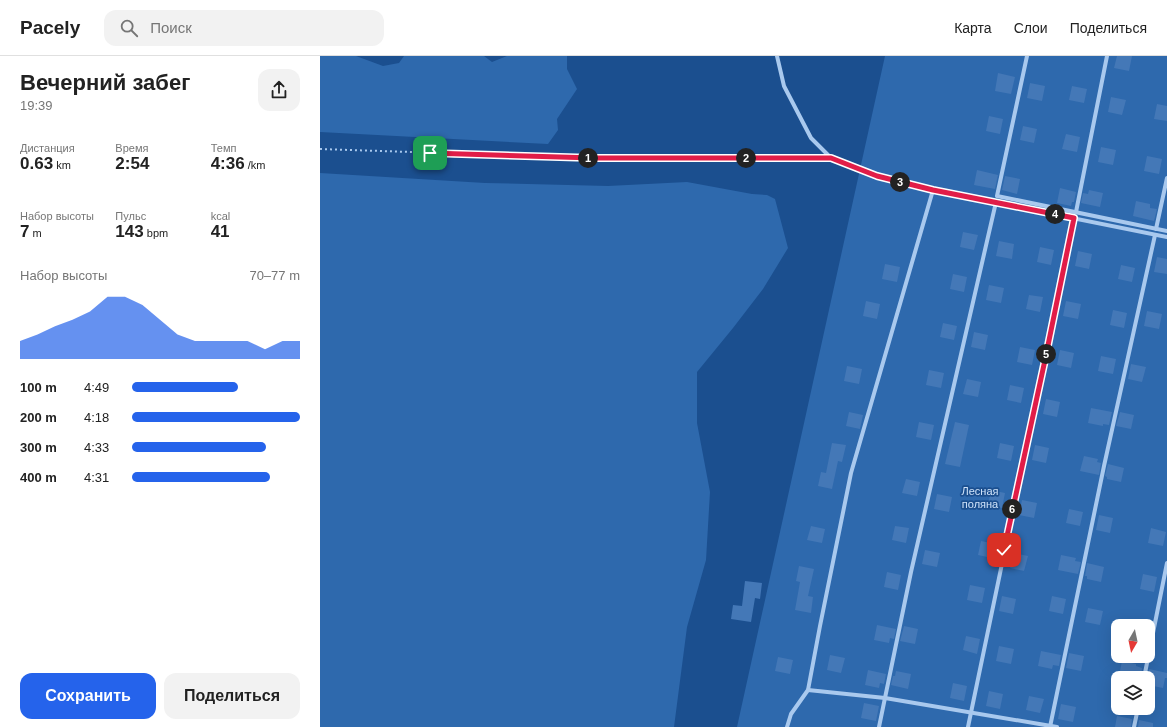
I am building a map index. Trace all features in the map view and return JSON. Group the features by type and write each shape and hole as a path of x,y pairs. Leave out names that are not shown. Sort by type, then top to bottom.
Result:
{"street":[{"path":"776,56 784,86 811,138 831,158 877,176 933,190 1167,237"},
{"path":"1027,56 997,196 1167,231"},
{"path":"1076,212 1108,56"},
{"path":"1156,229 1167,178"},
{"path":"787,727 791,714 808,690 851,473 933,190"},
{"path":"879,727 911,572 996,202"},
{"path":"968,727 993,599 1074,218"},
{"path":"1050,726 1104,466 1155,235"},
{"path":"1145,671 1167,563"},
{"path":"808,690 885,698 1057,727"},
{"path":"1134,727 1137,715"}],"path":[{"path":"320,149 594,158 831,158"}],"green space":[{"path":"320,56 356,56 383,66 399,63 404,56 484,56 492,62 507,56 567,56 567,69 577,89 557,119 558,130 548,144 320,132"},
{"name":"Лесная поляна","path":"885,56 1167,56 1167,727 737,727"},
{"path":"320,173 485,183 608,186 687,182 752,194 767,195 775,199 788,248 763,289 697,372 697,423 710,492 706,560 687,627 674,727 320,727"}],"building":[{"path":"1117,56 1132,56 1129,71 1114,68"},
{"path":"998,73 1015,77 1011,94 995,91"},
{"path":"1030,83 1045,86 1042,101 1027,98"},
{"path":"1072,86 1087,89 1084,103 1069,100"},
{"path":"1111,97 1126,100 1122,115 1108,112"},
{"path":"1157,104 1167,106 1167,121 1154,119"},
{"path":"989,116 1003,119 1000,134 986,131"},
{"path":"1023,126 1037,129 1034,143 1020,140"},
{"path":"1066,134 1080,137 1077,152 1062,149"},
{"path":"1101,147 1116,150 1113,165 1098,162"},
{"path":"1147,156 1162,159 1159,174 1144,171"},
{"path":"977,170 998,175 995,189 974,185"},
{"path":"1005,176 1020,179 1017,194 1002,190"},
{"path":"1060,188 1076,192 1074,202 1072,202 1071,206 1057,203"},
{"path":"1089,190 1103,193 1100,207 1081,203 1083,193 1088,194"},
{"path":"1136,201 1150,204 1150,208 1157,209 1154,221 1133,216"},
{"path":"963,232 978,235 974,250 960,247"},
{"path":"999,241 1014,244 1012,259 996,256"},
{"path":"1040,247 1054,250 1051,265 1037,262"},
{"path":"1078,251 1092,254 1089,269 1075,266"},
{"path":"1157,257 1167,259 1167,274 1154,272"},
{"path":"885,264 900,267 897,282 882,279"},
{"path":"1121,265 1135,268 1132,282 1118,279"},
{"path":"953,274 967,277 964,292 950,289"},
{"path":"989,285 1004,288 1001,303 986,300"},
{"path":"1029,295 1043,297 1040,312 1026,309"},
{"path":"866,301 880,304 877,319 863,316"},
{"path":"1066,301 1081,304 1078,319 1063,316"},
{"path":"1113,310 1127,313 1124,328 1110,325"},
{"path":"1147,311 1162,314 1159,329 1144,326"},
{"path":"943,323 957,326 954,340 940,337"},
{"path":"974,332 988,335 985,350 971,347"},
{"path":"1020,347 1035,350 1032,365 1017,362"},
{"path":"1060,350 1074,353 1071,368 1057,365"},
{"path":"1101,356 1116,359 1113,374 1098,371"},
{"path":"1131,364 1146,367 1142,382 1128,379"},
{"path":"847,366 862,369 859,384 844,381"},
{"path":"929,370 944,373 941,388 926,385"},
{"path":"967,379 981,382 978,397 963,394"},
{"path":"1010,385 1024,388 1021,403 1007,400"},
{"path":"1046,399 1060,402 1057,417 1043,414"},
{"path":"1091,408 1112,412 1109,425 1103,424 1103,426 1088,423"},
{"path":"849,412 863,415 860,429 846,426"},
{"path":"1120,412 1134,415 1131,429 1116,426"},
{"path":"919,422 934,425 931,440 916,437"},
{"path":"955,422 969,425 960,467 945,464"},
{"path":"832,443 846,445 842,462 838,461 832,489 818,486 821,472 826,473"},
{"path":"1000,443 1014,446 1011,461 997,458"},
{"path":"1035,445 1049,448 1046,463 1032,460"},
{"path":"1084,456 1098,459 1097,462 1101,463 1099,475 1080,471"},
{"path":"1108,464 1124,468 1121,482 1107,479 1105,476"},
{"path":"906,479 920,482 917,496 902,493"},
{"path":"991,490 1005,493 1002,508 988,505"},
{"path":"937,494 952,497 949,512 934,509"},
{"path":"1022,500 1037,503 1034,518 1019,515"},
{"path":"1069,509 1083,512 1080,526 1066,523"},
{"path":"1099,515 1113,518 1110,533 1096,530"},
{"path":"811,526 825,529 822,543 807,540"},
{"path":"895,526 909,528 906,543 892,540"},
{"path":"1151,528 1166,532 1163,546 1148,543"},
{"path":"981,541 995,544 992,558 978,555"},
{"path":"925,550 940,553 937,567 922,564"},
{"path":"1013,553 1028,556 1024,571 1010,568"},
{"path":"1061,555 1076,558 1075,561 1081,562 1078,574 1058,570"},
{"path":"1087,563 1104,567 1101,582 1087,579 1087,576 1085,576"},
{"path":"799,566 814,569 808,596 813,597 811,613 795,610 800,582 796,581"},
{"path":"887,572 901,575 898,590 884,587"},
{"path":"1143,574 1157,577 1154,592 1140,589"},
{"path":"745,581 762,583 760,599 755,598 751,622 731,619 733,605 742,606"},
{"path":"970,585 985,588 982,603 967,600"},
{"path":"1002,596 1016,599 1013,614 999,611"},
{"path":"1052,596 1066,599 1063,614 1049,611"},
{"path":"1088,608 1103,611 1100,625 1085,622"},
{"path":"877,625 896,629 894,639 890,638 889,643 874,640"},
{"path":"904,626 918,629 915,644 900,641"},
{"path":"966,636 980,639 977,654 963,650"},
{"path":"999,646 1014,649 1011,664 996,661"},
{"path":"1041,651 1061,655 1059,666 1053,665 1052,669 1038,666"},
{"path":"1069,653 1084,656 1081,671 1066,668"},
{"path":"830,655 845,658 841,673 827,670"},
{"path":"778,657 793,660 790,674 775,671"},
{"path":"1122,663 1136,664 1136,666 1142,668 1142,671 1120,671"},
{"path":"1149,669 1167,673 1167,678 1165,678 1163,688 1155,686 1155,671 1149,671"},
{"path":"868,670 886,674 884,684 880,683 879,688 865,685"},
{"path":"896,671 911,674 908,689 891,685"},
{"path":"953,683 967,686 964,701 950,698"},
{"path":"989,691 1003,694 1000,709 986,706"},
{"path":"1029,696 1044,699 1040,713 1026,710"},
{"path":"864,703 879,706 876,721 861,718"},
{"path":"1061,704 1076,707 1073,722 1058,719"},
{"path":"1117,716 1132,719 1131,727 1115,727"},
{"path":"1139,720 1153,723 1153,727 1138,727"}],"route":[{"path":"430,153 594,158 831,158 877,176 933,190 1074,218 1004,550"}]}
